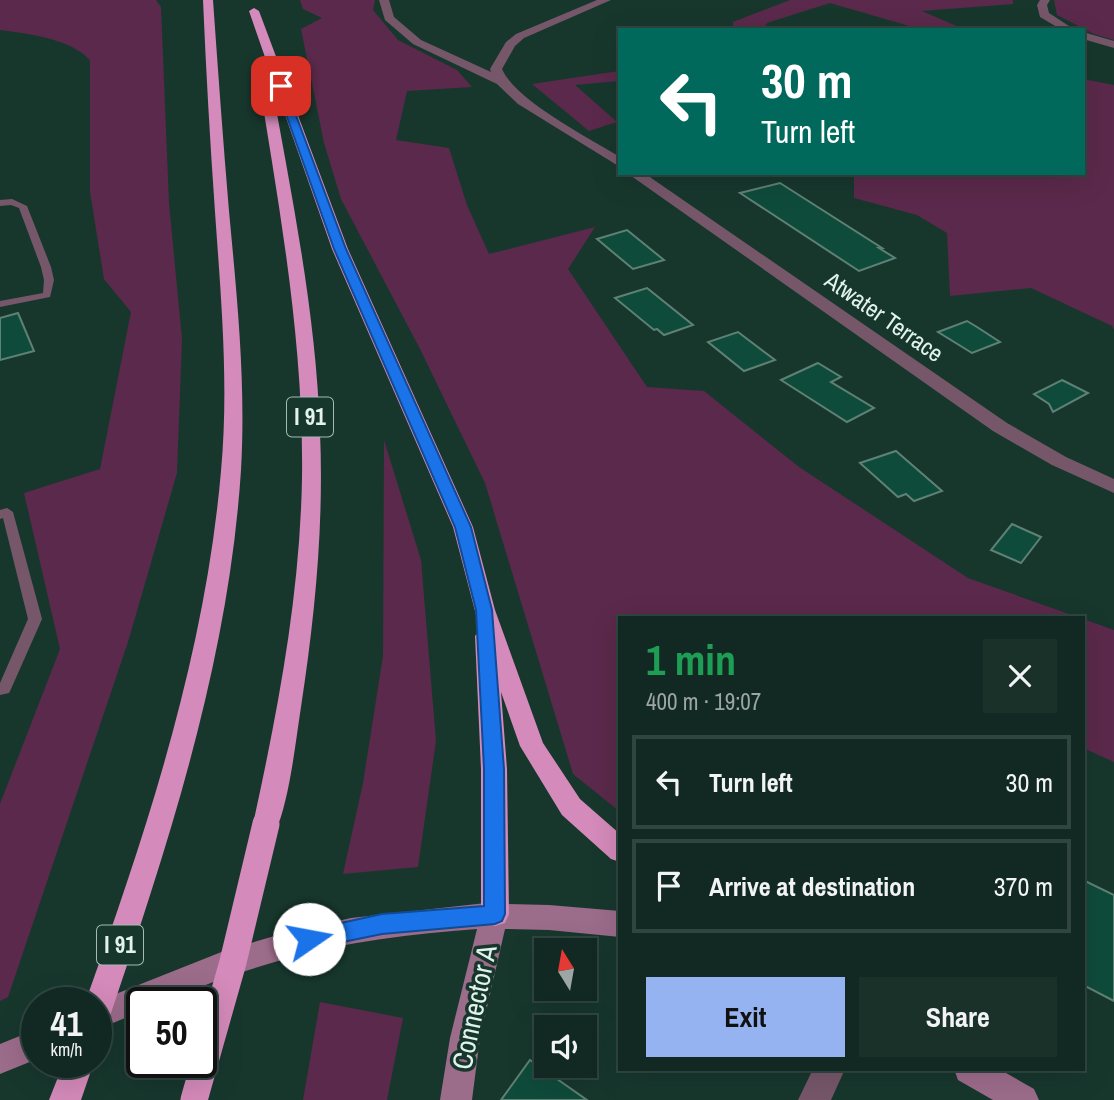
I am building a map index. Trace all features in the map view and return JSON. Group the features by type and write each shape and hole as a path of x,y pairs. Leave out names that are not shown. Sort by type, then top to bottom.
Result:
{"highway":[{"name":"I 91","path":"106,987 144,876 205,650 221,558 231,472 232,350 208,4"},
{"name":"I 91","path":"194,1100 230,975 266,824 300,637 308,559 312,462 310,405 299,308 253,6"},
{"path":"253,6 340,249 463,527 484,610 532,746 572,807 618,849"},
{"path":"484,610 494,769 495,914"},
{"path":"65,1100 73,1078"}],"main road":[{"path":"112,1008 236,959 285,945 382,924 495,914 618,924"},
{"name":"Connector A","path":"456,1100 465,1038 495,914"},
{"path":"0,1059 21,1050"},
{"path":"972,1071 1023,1100"}],"street":[{"path":"384,0 389,18 417,42 501,81 523,102 618,160"},
{"path":"501,81 496,69 510,44 520,36 606,0"},
{"path":"1045,0 1042,5 1044,15 1067,28"},
{"path":"1085,36 1114,45"},
{"name":"Atwater Terrace","path":"637,175 1000,427 1059,461 1114,487"},
{"path":"814,1100 829,1071"}],"lane":[{"path":"0,203 12,202 23,206 49,280 47,295 0,304"},
{"path":"0,514 7,512 35,619 4,689 0,690"}],"shaded area":[{"path":"0,0 156,0 161,7 169,203 182,339 177,473 128,642 8,997 0,1001 0,804 60,649 24,493 100,469 131,312 104,279 90,192 90,60 60,42 36,35 0,30"},
{"path":"300,0 375,0 373,10 398,40 457,70 472,87 407,91 396,140 449,148 467,205 489,254 595,227 568,269 647,387 704,391 799,467 968,578 1074,616 618,616 618,810 573,774 485,483 420,349 341,199 324,143 301,29 322,18 303,9"},
{"path":"790,0 1013,0 1013,4 922,11 961,28 916,28 830,3 767,23 764,28 733,28 733,22"},
{"path":"1054,0 1114,0 1114,40 1094,34 1057,15"},
{"path":"618,71 618,81 575,85 617,122 589,131 532,84"},
{"path":"1085,79 1114,85 1114,330 1112,326 1031,288 950,296 947,233 917,215 854,198 854,175 1085,175"},
{"path":"384,440 421,560 436,741 418,867 343,874 363,783 383,656"},
{"path":"1085,620 1114,630 1114,762 1085,749"},
{"path":"320,1002 403,1018 387,1100 303,1100"}],"building":[{"path":"780,183 895,258 859,271 740,193"},
{"path":"627,230 664,260 633,269 597,239"},
{"path":"647,288 693,325 664,335 615,298"},
{"path":"18,313 34,351 0,360 0,318"},
{"path":"967,321 1000,342 972,353 938,332"},
{"path":"738,332 775,360 744,371 708,342"},
{"path":"818,363 841,377 831,382 874,408 847,422 781,380"},
{"path":"1062,380 1088,393 1053,412 1049,404 1034,394"},
{"path":"896,451 942,491 914,501 906,494 898,497 860,463"},
{"path":"1012,524 1041,537 1021,563 991,550"},
{"path":"1085,881 1114,895 1114,1001 1085,986"},
{"path":"530,1060 534,1063 534,1078 556,1078 587,1100 501,1100"}],"route":[{"path":"281,86 340,249 463,527 484,610 494,769 495,914 382,924 309,939"}]}
